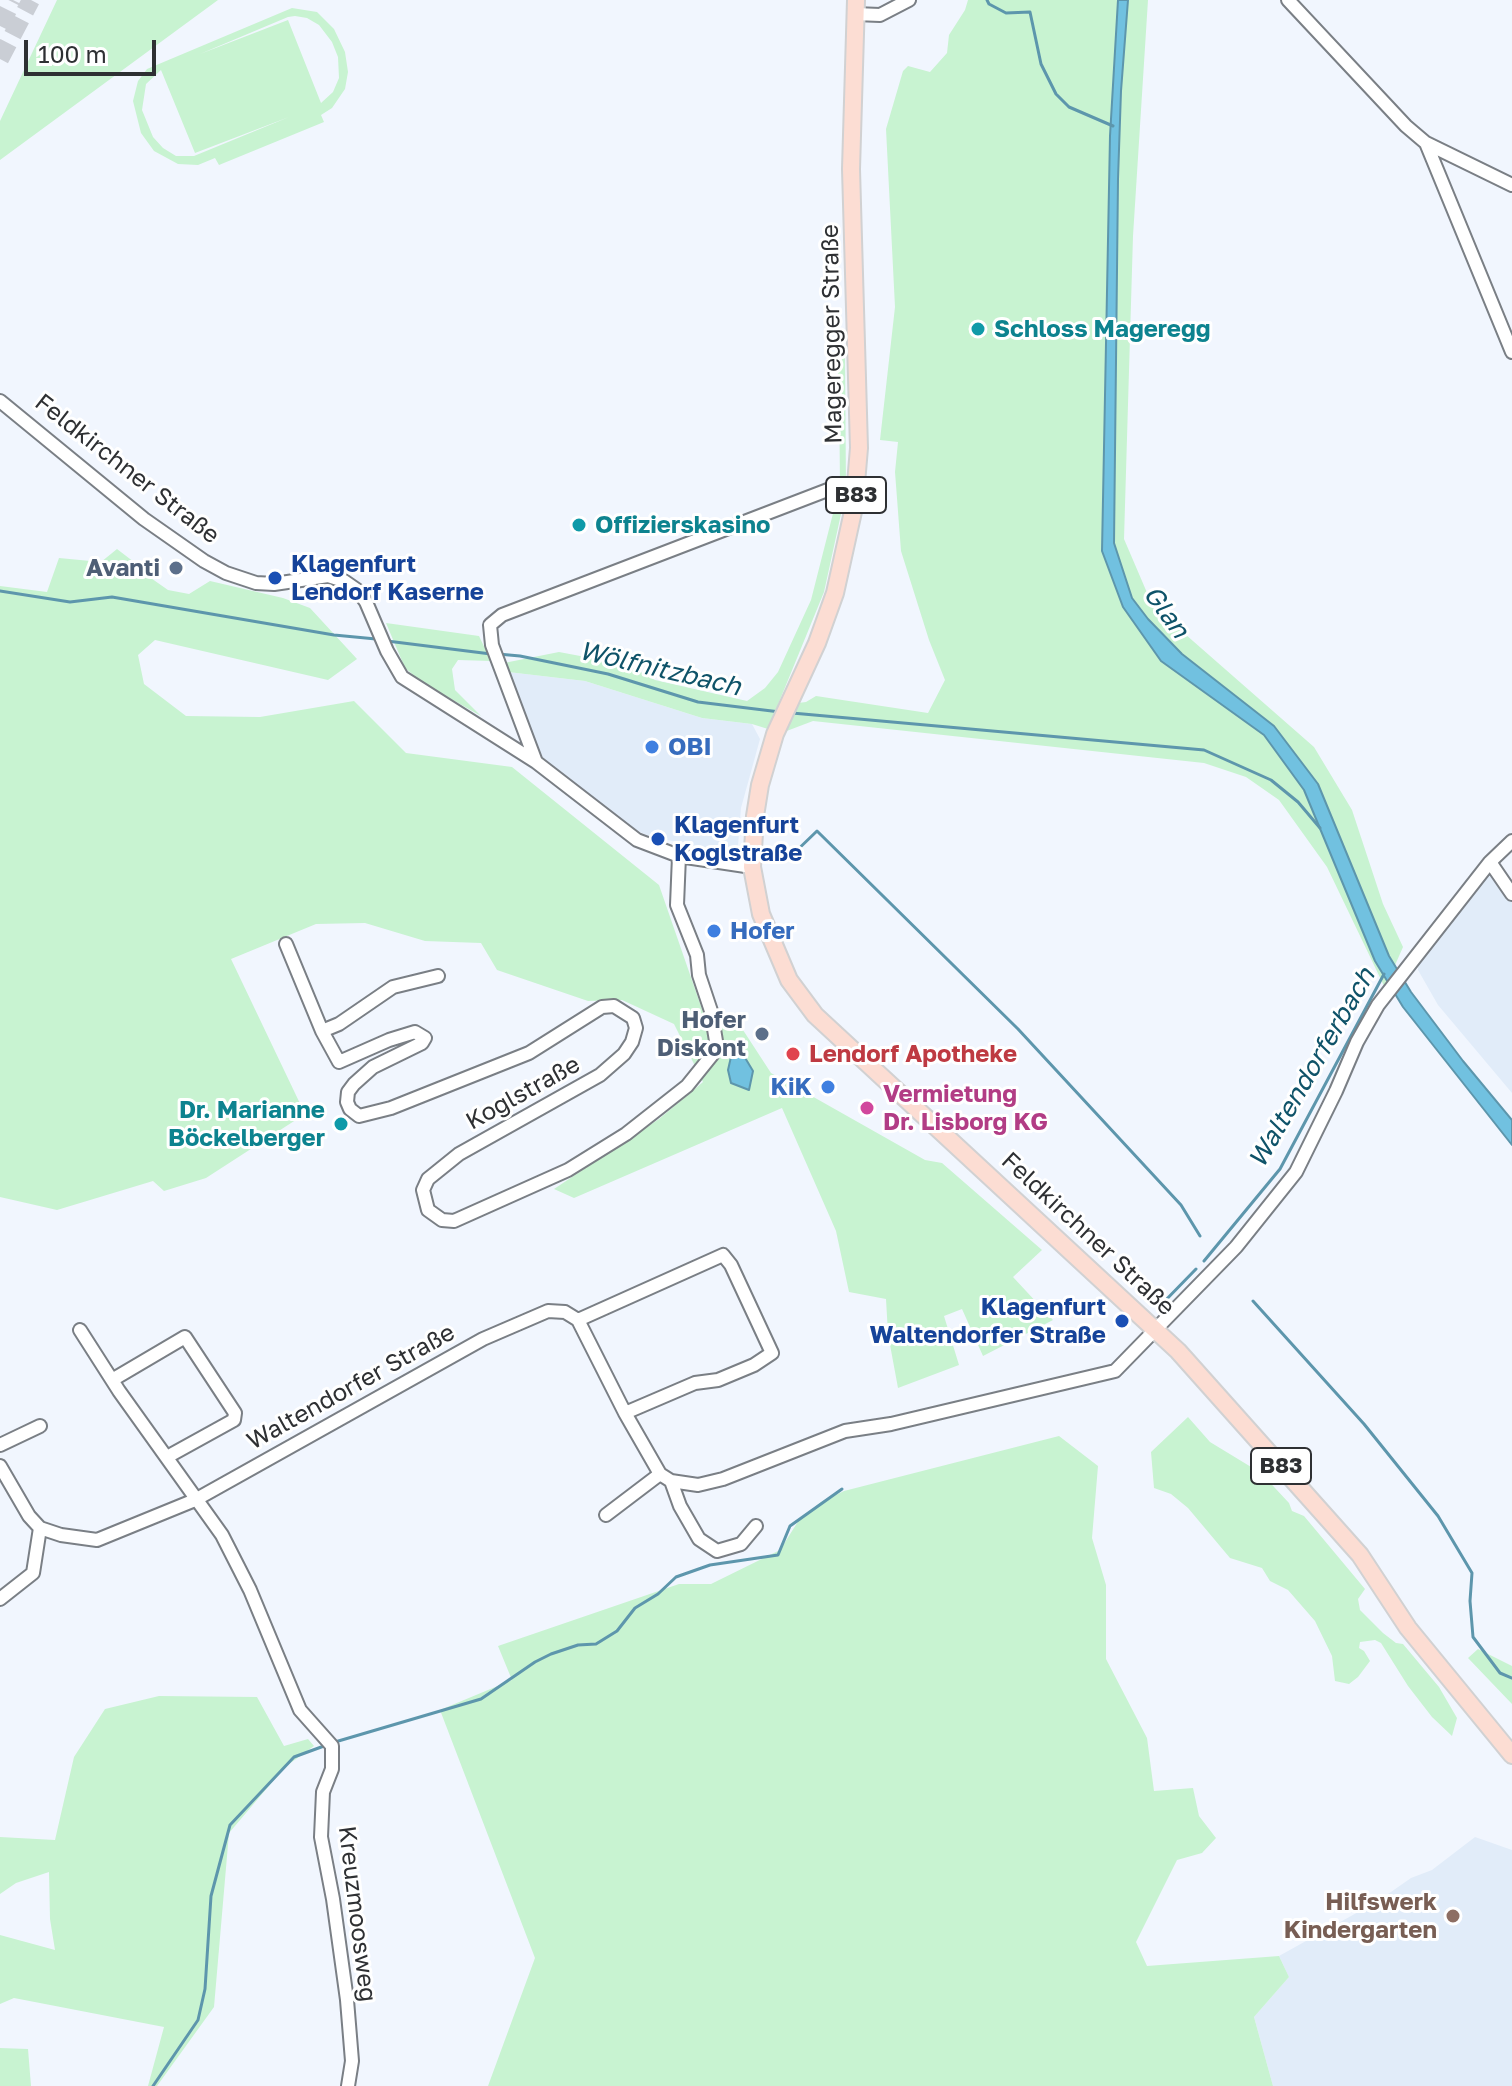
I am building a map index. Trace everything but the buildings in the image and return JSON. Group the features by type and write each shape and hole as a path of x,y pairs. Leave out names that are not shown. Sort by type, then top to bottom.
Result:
{"main road":[{"name":"Mageregger Straße","path":"752,867 760,785 775,734 817,643 835,593 850,536 858,472 851,169 855,7"},
{"name":"Feldkirchner Straße","path":"752,867 761,914 778,957 789,980 815,1015 1157,1330 1360,1555 1408,1628 1512,1755"}],"street":[{"name":"Mageregger Straße","path":"855,7 886,14 909,0"},
{"path":"1288,0 1406,126 1426,143 1512,185"},
{"path":"1426,143 1512,352"},
{"name":"Feldkirchner Straße","path":"0,401 144,519 204,561 256,583 274,584 319,576 344,581 357,590 396,668 411,684 536,762 629,835 654,849 679,856 752,867"},
{"path":"536,762 492,645 490,625 502,615 838,486"},
{"path":"606,1515 665,1477 698,1485 723,1479 845,1431 891,1424 1115,1371 1236,1247 1296,1172 1357,1042 1386,995 1490,862 1512,841"},
{"name":"Koglstraße","path":"286,944 322,1031 339,1062 415,1032 425,1038 422,1043 373,1067 354,1084 348,1092 347,1102 359,1116 404,1103 529,1053 602,1007 614,1006 633,1018 636,1028 632,1042 624,1054 600,1075 501,1129 428,1179 423,1200 434,1216 454,1221 568,1170 626,1134 687,1086 712,1055 716,1041 711,1011 699,975 697,955 677,905 679,856"},
{"path":"1490,862 1512,894"},
{"path":"322,1031 339,1024 393,987 438,976"},
{"path":"625,1413 695,1383 718,1380 754,1365 772,1353 731,1265 723,1255 578,1320 625,1413 699,1539 717,1551 741,1544 756,1526"},
{"name":"Waltendorfer Straße","path":"40,1528 61,1535 97,1540 195,1500 483,1339 548,1311 565,1312 578,1320"},
{"name":"Kreuzmoosweg","path":"80,1330 222,1535 250,1590 300,1710 331,1741 334,1752 332,1769 323,1792 321,1837 347,2000 352,2061 348,2086"},
{"path":"112,1380 185,1337 235,1413 234,1420 167,1457"},
{"path":"0,1445 40,1426"},
{"path":"0,1466 29,1516 40,1528 33,1573 0,1599"}],"shaded area":[{"path":"508,672 585,681 702,718 752,724 760,739 741,808 738,846 728,853 649,836 622,824 538,753"},
{"path":"1491,867 1512,897 1512,1093 1438,1005 1418,970 1418,964"},
{"path":"1475,1837 1512,1850 1512,2086 1273,2086 1254,2017 1289,1977 1279,1956 1378,1901 1411,1878 1432,1870"}],"green space":[{"path":"57,0 218,0 0,160 0,121"},
{"path":"968,0 1148,0 1133,236 1124,539 1148,595 1185,634 1314,747 1352,810 1383,904 1403,947 1385,988 1327,867 1279,800 1246,777 1204,763 813,721 784,732 798,703 816,696 928,713 945,680 901,551 895,472 898,442 880,440 895,307 886,129 903,71 908,66 930,72 947,53 949,35"},
{"path":"292,8 317,12 334,29 345,52 348,72 345,89 332,108 321,115 324,122 219,165 215,158 198,165 178,164 154,151 141,133 133,101 138,81 147,69","holes":["295,16 319,25 332,42 338,57 339,78 333,92 321,103 288,20 200,54","161,70 195,153 289,117 194,156 176,156 153,137 142,110 146,84"]},
{"path":"845,350 846,491 824,592 768,729 702,718 585,681 508,672 504,663 559,652 628,665 655,680 747,701 765,688 778,672 811,600 840,486 836,353"},
{"path":"117,549 168,590 189,594 210,581 283,598 310,608 357,659 328,680 155,640 138,655 144,684 186,716 260,717 354,701 406,753 512,767 659,885 704,1015 743,1030 771,1073 925,1160 942,1163 1042,1250 1013,1277 1053,1320 983,1356 962,1309 944,1316 959,1365 898,1388 888,1334 886,1299 849,1292 836,1231 782,1108 574,1198 554,1189 659,1119 703,1082 674,1024 622,1000 588,1001 497,970 481,943 425,941 365,923 316,924 231,959 305,1114 206,1178 164,1191 153,1181 57,1210 0,1197 0,586 47,592 59,558 101,562"},
{"path":"386,623 479,636 491,661 458,660 452,669 455,690 481,716 423,683 405,668"},
{"path":"1188,1417 1210,1442 1261,1473 1289,1503 1292,1511 1304,1516 1365,1589 1358,1599 1360,1610 1383,1633 1396,1643 1403,1644 1439,1687 1457,1718 1452,1736 1432,1717 1381,1643 1375,1640 1360,1642 1359,1648 1370,1661 1358,1677 1349,1684 1335,1681 1332,1656 1315,1621 1288,1590 1270,1581 1262,1568 1230,1558 1188,1508 1171,1494 1154,1488 1151,1452"},
{"path":"1059,1436 1098,1466 1092,1538 1106,1585 1106,1659 1147,1738 1154,1791 1193,1788 1199,1816 1216,1838 1202,1853 1177,1860 1136,1942 1147,1966 1279,1956 1289,1977 1254,2017 1273,2086 488,2086 535,1958 440,1710 512,1680 498,1646 679,1584 711,1584 780,1550 799,1520 821,1502 844,1491"},
{"path":"1478,1649 1512,1666 1512,1704 1468,1658"},
{"path":"159,1696 257,1697 284,1746 308,1739 314,1746 285,1767 229,1833 214,2007 157,2086 148,2086 164,2027 14,1998 0,2004 0,1935 55,1950 50,1919 49,1872 16,1883 0,1894 0,1837 55,1840 74,1757 105,1709"},
{"path":"0,2048 28,2049 31,2086 0,2086"}],"water":[{"path":"1118,0 1128,0 1118,179 1114,543 1132,598 1182,654 1274,726 1318,784 1389,956 1411,992 1512,1120 1512,1145 1403,1007 1375,961 1304,790 1264,735 1161,661 1123,607 1102,551 1110,136"},
{"path":"738,1046 753,1071 749,1090 731,1083 728,1070 733,1048"}],"waterway":[{"path":"987,0 1006,13 1030,12 1041,64 1056,94 1069,107 1113,126"},
{"name":"Wölfnitzbach","path":"0,591 70,602 112,597 334,635 376,639"},
{"name":"Wölfnitzbach","path":"387,641 491,654"},
{"name":"Wölfnitzbach","path":"498,654 608,674 698,702 780,712"},
{"name":"Wölfnitzbach","path":"792,713 1204,750 1271,780 1298,802 1320,828"},
{"path":"789,858 817,831 1018,1029 1181,1205 1200,1236"},
{"name":"Waltendorferbach","path":"1204,1261 1280,1169 1384,974"},
{"name":"Waltendorferbach","path":"1159,1307 1196,1269"},
{"path":"1253,1301 1364,1424 1438,1516 1472,1573 1470,1601 1473,1637 1500,1673 1512,1678"},
{"name":"Waltendorferbach","path":"335,1742 481,1699 551,1654 578,1645 596,1644 617,1631 635,1608 658,1594 676,1577 710,1565 778,1555 790,1526 842,1489"},
{"name":"Waltendorferbach","path":"153,2086 198,2020 205,1989 211,1896 230,1825 294,1757 324,1746"}],"tunnel":[{"path":"0,26 13,0"},
{"path":"0,59 31,0"}],"place":[{"name":"Schloss Mageregg","path":"978,329"},
{"name":"Offizierskasino","path":"579,525"},
{"name":"Avanti","path":"176,568"},
{"name":"Klagenfurt Lendorf Kaserne","path":"275,578"},
{"name":"OBI","path":"652,747"},
{"name":"Klagenfurt Koglstraße","path":"658,839"},
{"name":"Hofer","path":"714,931"},
{"name":"Hofer Diskont","path":"762,1034"},
{"name":"Lendorf Apotheke","path":"793,1054"},
{"name":"KiK","path":"828,1087"},
{"name":"Vermietung Dr. Lisborg KG","path":"867,1108"},
{"name":"Dr. Marianne Böckelberger","path":"341,1124"},
{"name":"Klagenfurt Waltendorfer Straße","path":"1122,1321"},
{"name":"Hilfswerk Kindergarten","path":"1453,1916"}],"water label":[{"name":"Glan","path":"1166,612"}]}
